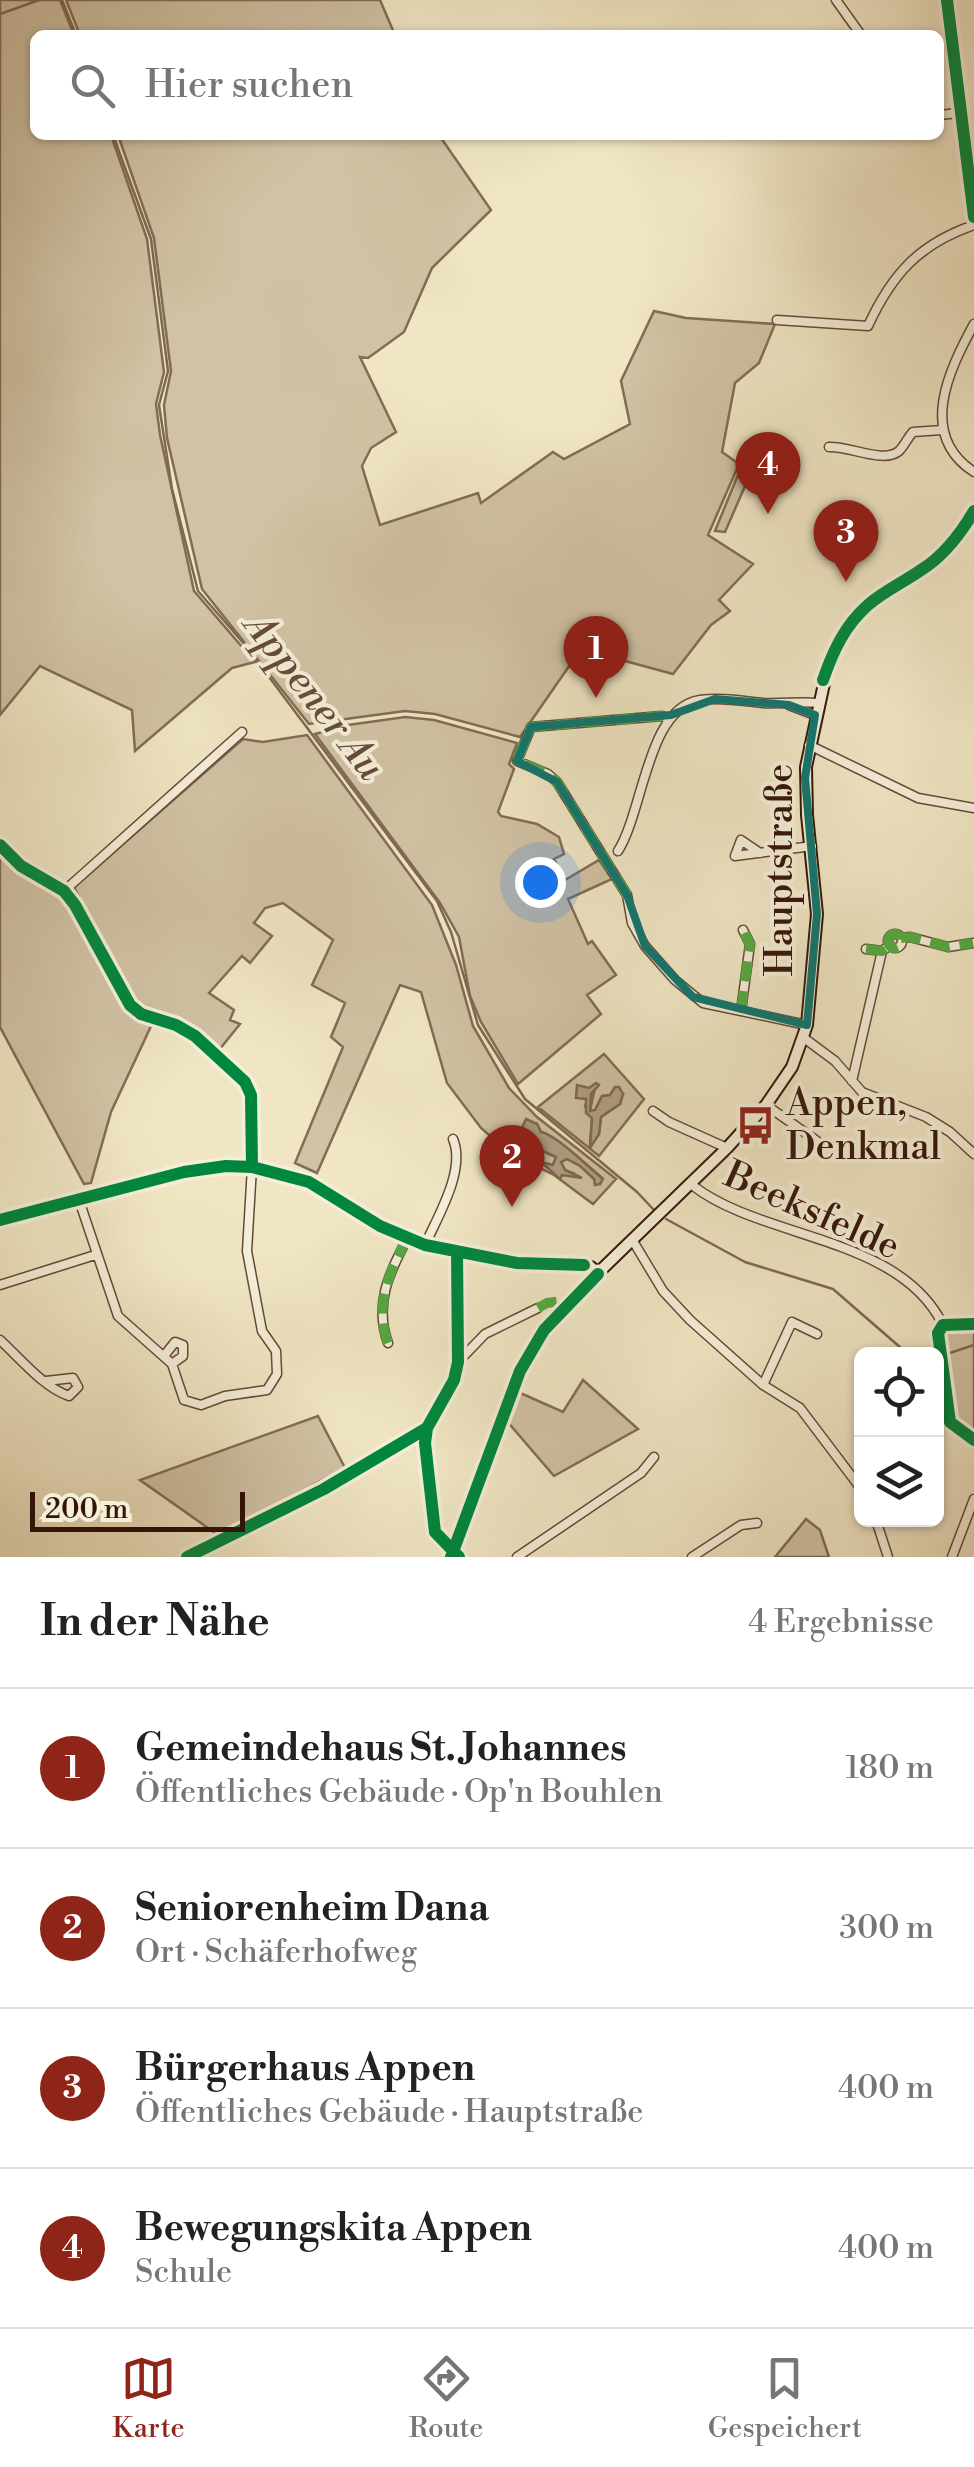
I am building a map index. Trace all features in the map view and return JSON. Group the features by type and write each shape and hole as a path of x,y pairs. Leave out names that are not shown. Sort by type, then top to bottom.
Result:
{"main road":[{"path":"947,0 974,217"},
{"name":"Hauptstraße","path":"451,1557 520,1371 544,1330 692,1185 788,1075 807,1025 817,914 806,793 809,745 828,664 850,624 867,606 931,564 971,524 974,510"},
{"path":"0,1220 204,1168 252,1167 321,1187 377,1224 407,1238 528,1265 568,1263 591,1267 593,1278"}],"street":[{"path":"836,0 857,30"},
{"path":"944,115 974,116"},
{"path":"777,320 868,326 888,286 910,261 943,238 974,225"},
{"path":"974,324 947,382 941,408 942,430 959,460 974,472"},
{"path":"829,447 847,446 887,457 897,453 914,432 942,430"},
{"path":"618,851 630,832 659,734 678,708 700,700 816,709"},
{"path":"668,718 531,727 517,762 548,774 569,799 627,895 632,923 645,946 693,997 704,1003 807,1025"},
{"path":"64,891 242,732"},
{"path":"809,745 918,798 974,808"},
{"path":"0,845 22,866 64,891 75,904 130,1004 141,1014 176,1025 194,1036 245,1082 250,1095 252,1167 247,1252 262,1331 276,1351 275,1380 266,1390 193,1405 184,1400 172,1364 118,1316 78,1200"},
{"path":"760,853 812,846"},
{"path":"741,1011 750,944 742,930"},
{"path":"852,1081 890,936 910,936 950,948 974,942"},
{"path":"866,949 886,948"},
{"path":"804,1038 835,1061 862,1092 926,1117 974,1154"},
{"path":"766,1104 817,1141"},
{"path":"653,1111 727,1148"},
{"path":"426,1244 452,1175 457,1154 453,1139"},
{"name":"Beeksfelde","path":"692,1185 752,1215 831,1242 892,1272 925,1297 943,1324"},
{"path":"388,1343 382,1312 384,1291 407,1238"},
{"path":"634,1241 663,1291 763,1385 800,1408 854,1479"},
{"path":"439,1539 431,1508 425,1443 427,1428 454,1380 458,1362 457,1252"},
{"path":"0,1285 95,1255"},
{"path":"458,1362 486,1334 538,1308"},
{"path":"763,1385 792,1322 817,1334"},
{"path":"974,1324 943,1324 938,1334 950,1422 974,1440"},
{"path":"0,1340 46,1381"},
{"path":"164,1356 170,1344 183,1344 183,1356 172,1364"},
{"path":"187,1557 324,1489 427,1428"},
{"path":"517,1557 641,1472 654,1457"},
{"path":"952,1557 974,1499"},
{"path":"692,1557 741,1526 757,1523"},
{"path":"878,1527 888,1557"}],"highlighted area":[{"path":"715,699 789,705 815,715 805,778 817,914 807,1025 693,997 645,946 627,895 557,782 517,761 531,727 671,715"}],"shaded area":[{"path":"0,0 60,0 72,30 30,30 30,140 113,140 147,239 164,372 156,404 160,435 194,591 255,662 232,668 135,751 132,710 40,666 0,715"},
{"path":"66,0 380,0 393,30 78,30"},
{"path":"120,140 442,140 491,210 432,268 404,332 368,358 360,357 396,432 371,448 362,466 380,525 478,493 481,503 553,452 564,459 630,424 621,381 654,311 686,318 775,324 759,363 735,383 722,452 739,464 708,535 753,564 719,600 730,611 711,625 673,674 581,649 520,737 435,714 405,711 309,724 202,589 167,438 164,405 171,371 154,238"},
{"path":"742,465 752,470 725,532 715,531"},
{"path":"405,717 434,720 517,743 509,764 514,769 498,812 537,824 559,837 564,854 554,859 565,880 599,860 612,879 568,899 588,944 592,941 616,975 587,995 601,1014 518,1084 481,1022 470,996 459,937 440,903 315,734"},
{"path":"307,735 432,905 456,965 473,1026 509,1088 537,1117 616,1179 593,1204 554,1175 518,1157 512,1144 507,1151 481,1128 447,1083 421,992 400,985 317,1173 295,1163 343,1047 331,1037 345,1003 312,985 333,940 283,903 265,908 254,923 272,936 250,963 242,956 209,993 234,1010 230,1020 240,1024 219,1050 184,1023 150,1013 133,1001 74,887 243,739 263,742","holes":["537,1124 541,1132 602,1178 600,1184 580,1165 567,1159 561,1162 565,1170 575,1174 560,1178 553,1165 556,1157 524,1143"]},
{"path":"0,852 72,908 126,1009 152,1024 111,1112 91,1183 84,1184 0,1027"},
{"path":"604,1054 644,1099 599,1156 538,1107","holes":["596,1083 590,1111 595,1110 602,1097 623,1094 620,1104 601,1117 599,1134 590,1145 592,1118 585,1106"]},
{"path":"577,1085 589,1088 599,1085 591,1094 590,1111 615,1087 623,1094 620,1104 601,1117 599,1134 590,1148 592,1118 586,1113 586,1099 576,1098"},
{"path":"526,1119 581,1159 603,1179 600,1184 595,1185 580,1166 567,1159 561,1162 565,1170 582,1178 562,1175 560,1179 541,1162 553,1165 556,1157 523,1142 520,1132"},
{"path":"961,1325 974,1327 974,1434 954,1419 943,1335"},
{"path":"583,1380 638,1429 554,1476 506,1420 518,1392 563,1412"},
{"path":"318,1416 345,1468 218,1535 140,1480"},
{"path":"806,1519 820,1530 829,1557 775,1557"}],"waterway":[{"path":"0,14 39,0"},
{"name":"Appener Au","path":"62,0 74,30"},
{"name":"Appener Au","path":"115,140 151,239 168,371 159,405 172,489 198,591 245,645 437,901 451,932 478,1025 525,1099 654,1210"},
{"name":"Appener Au","path":"666,1219 745,1262 833,1289 900,1347"},
{"name":"Appener Au","path":"944,1355 974,1345"}],"marked path":[{"path":"627,895 557,782 517,761 531,727 662,716 667,719"},
{"path":"741,1011 750,944 743,930"},
{"path":"895,934 902,941 895,948 888,941 895,934"},
{"path":"901,938 948,947 973,943"},
{"path":"866,949 882,951 890,945"},
{"path":"388,1343 383,1302 389,1277 407,1239"},
{"path":"538,1308 562,1301"}],"cycle path":[{"path":"947,0 974,217"},
{"path":"823,680 841,639 860,613 937,558 974,511"},
{"path":"0,845 21,866 64,891 130,1005 141,1014 176,1025 195,1036 245,1082 251,1095 252,1167"},
{"path":"0,1220 184,1172 252,1167 309,1182 380,1226 425,1245 517,1263 584,1265"},
{"path":"457,1251 458,1362 454,1380 427,1428 425,1443 435,1532 459,1557"},
{"path":"451,1557 520,1371 544,1330 598,1274"},
{"path":"974,1324 943,1325 938,1333 950,1422 974,1440"},
{"path":"187,1557 324,1489 427,1428"}],"place":[{"name":"Bewegungskita Appen","path":"768,514"},
{"name":"Bürgerhaus Appen","path":"846,582"},
{"name":"Gemeindehaus St. Johannes","path":"596,698"},
{"name":"Appen, Denkmal","path":"756,1125"},
{"name":"Seniorenheim Dana","path":"512,1207"}]}
